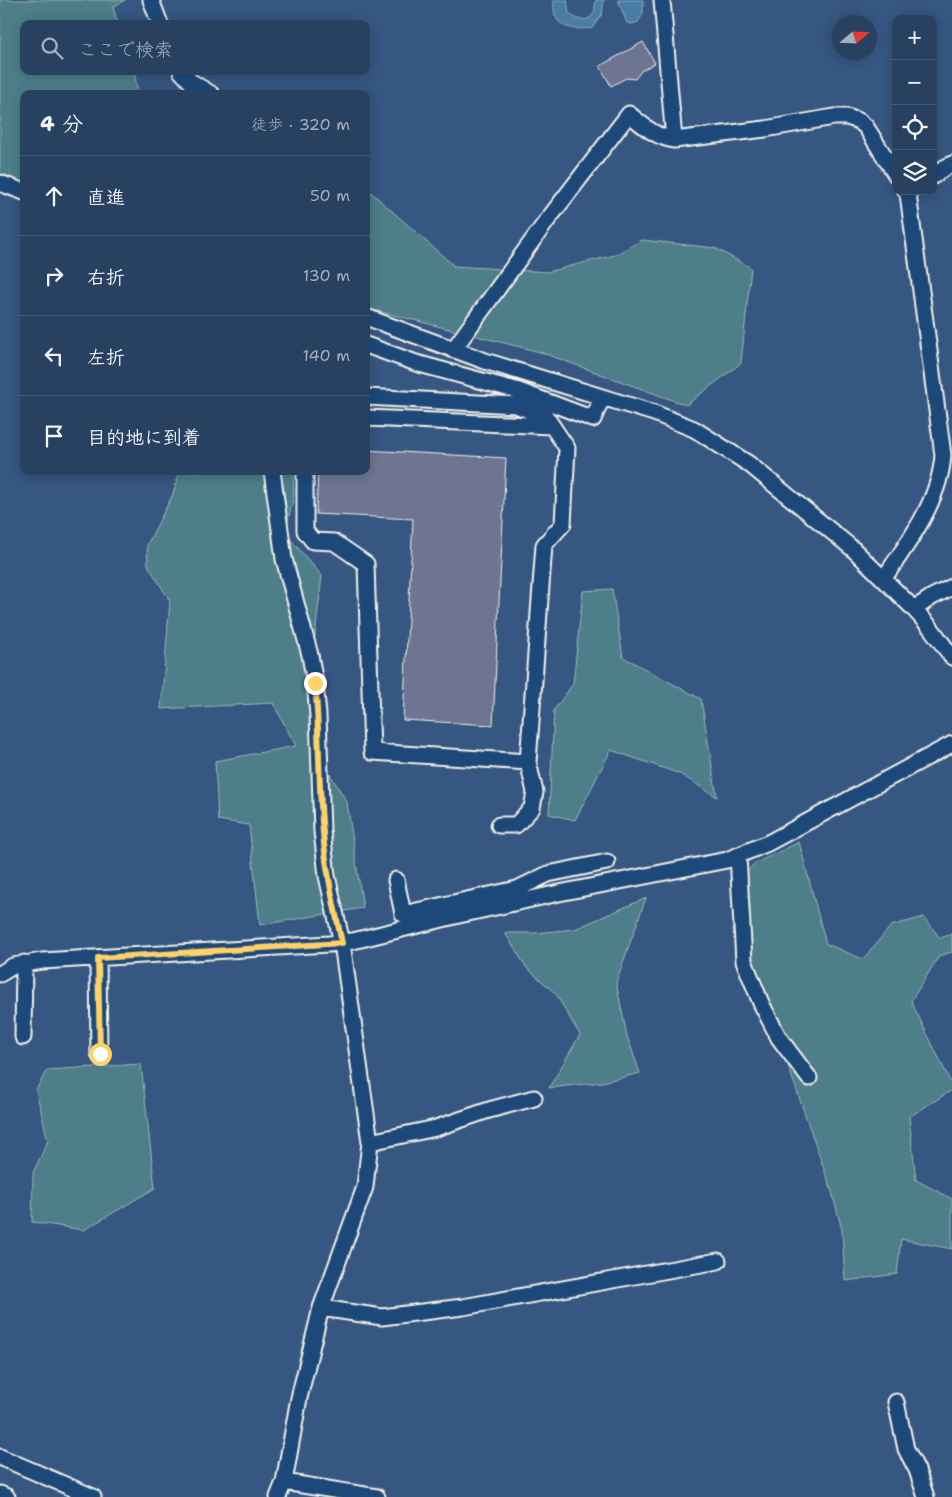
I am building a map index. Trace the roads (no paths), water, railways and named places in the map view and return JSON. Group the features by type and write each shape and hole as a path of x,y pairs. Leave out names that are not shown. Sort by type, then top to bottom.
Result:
{"street":[{"path":"151,0 158,20"},
{"path":"662,0 674,140"},
{"path":"185,75 204,90"},
{"path":"453,350 546,222 629,114 651,132 663,138 674,140 765,129 834,117 847,117 859,121 866,127 892,169"},
{"path":"937,173 952,164"},
{"path":"0,183 20,190"},
{"path":"884,578 932,499 940,479 943,461 942,440 909,195"},
{"path":"370,319 540,379 654,413 694,429 749,464 853,549 914,609 952,657"},
{"path":"370,346 416,363 519,391 593,419 602,398"},
{"path":"370,397 516,405 546,417 567,448 563,524 544,545 528,762 535,792 532,808 516,825 500,825"},
{"path":"370,418 552,426"},
{"path":"273,475 284,559 310,655 315,683 322,831 328,876 342,943 370,1142 365,1187 321,1308 299,1398 284,1482 278,1497"},
{"path":"305,475 305,531 313,541 334,542 366,564 372,752 528,762"},
{"path":"914,609 952,587"},
{"path":"0,974 13,966 24,963 342,943 459,915 738,856 782,836 952,744"},
{"path":"738,856 744,961 761,1003 779,1038 809,1078"},
{"path":"396,880 403,914 517,889 548,874 607,862"},
{"path":"98,958 100,1054"},
{"path":"23,1037 24,963"},
{"path":"370,1142 436,1128 489,1110 534,1098"},
{"path":"321,1308 382,1317 463,1307 718,1261"},
{"path":"896,1402 902,1438 920,1477 926,1497"},
{"path":"0,1457 93,1497"},
{"path":"284,1482 376,1497"},
{"path":"0,1494 7,1497"}],"water":[{"path":"554,0 567,0 569,13 582,20 592,16 596,0 604,0 602,14 592,28 569,28 559,22 555,16"},
{"path":"618,0 643,0 643,14 638,22 627,23"}]}
